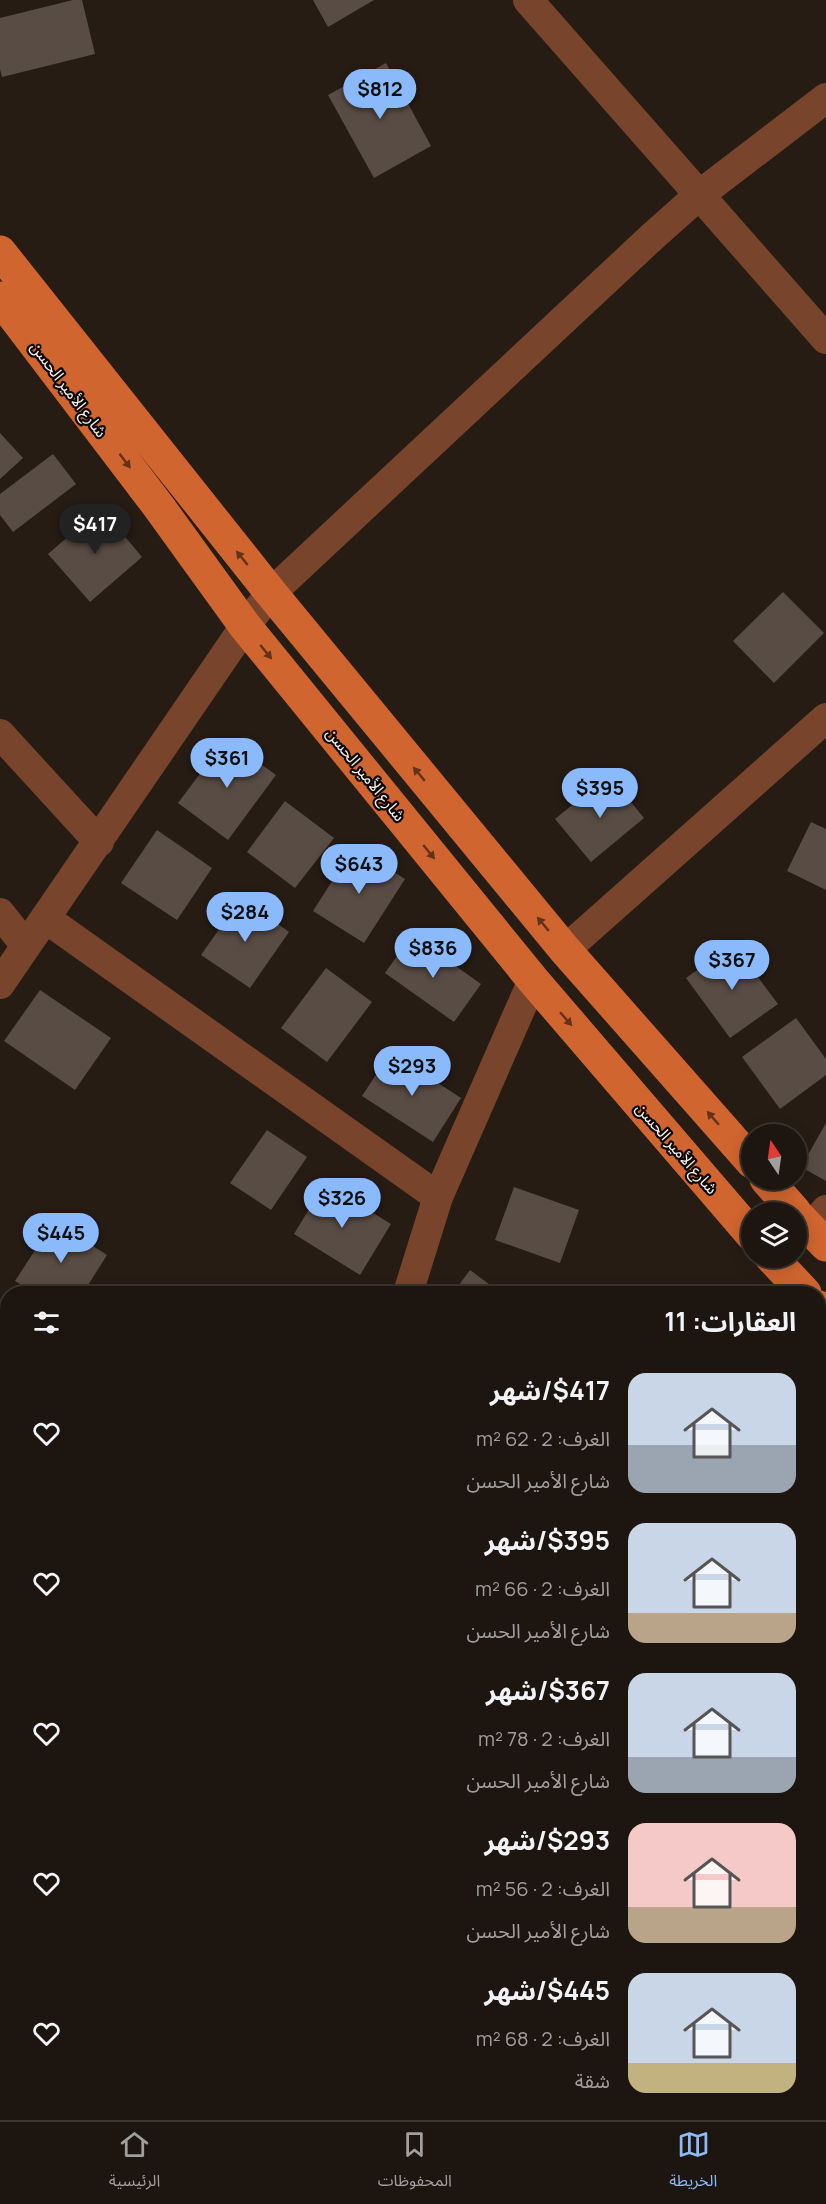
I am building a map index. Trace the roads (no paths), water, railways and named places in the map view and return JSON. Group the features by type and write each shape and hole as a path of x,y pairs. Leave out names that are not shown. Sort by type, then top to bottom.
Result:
{"main road":[{"name":"شارع الأمير الحسن","path":"0,252 271,593 565,950 741,1150"},
{"name":"شارع الأمير الحسن","path":"0,298 159,507 245,626 533,980 741,1221"},
{"path":"778,1190 811,1222"},
{"path":"781,1268 798,1286"}],"street":[{"path":"528,0 826,339"},
{"path":"0,984 245,626 271,593 698,196 826,99"},
{"path":"565,950 826,718"},
{"path":"0,734 99,842"},
{"path":"0,913 26,946"},
{"path":"45,918 438,1197"},
{"path":"410,1286 438,1197 533,980"}]}
